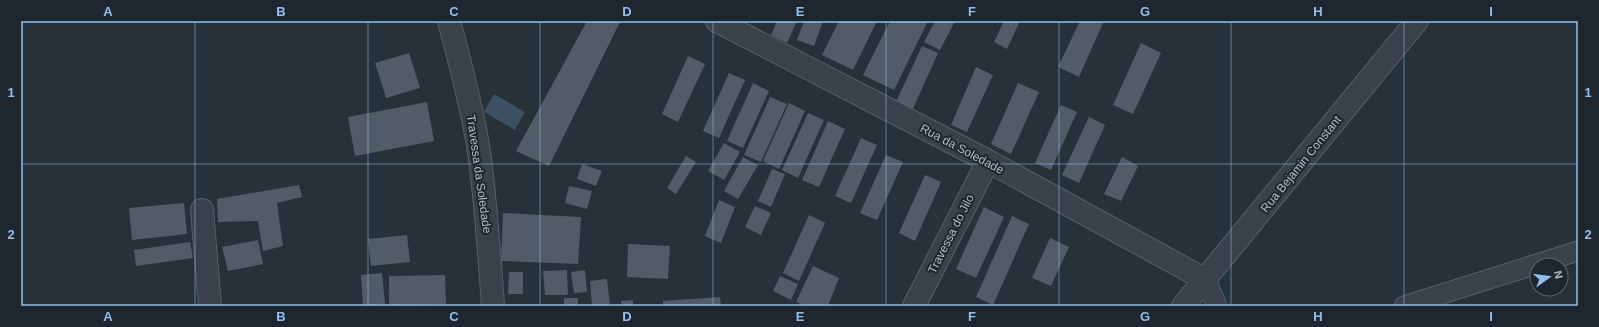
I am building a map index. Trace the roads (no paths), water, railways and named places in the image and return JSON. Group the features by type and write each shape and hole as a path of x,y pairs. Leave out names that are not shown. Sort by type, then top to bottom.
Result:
{"street":[{"name":"Travessa da Soledade","path":"449,21 478,145 488,232 493,306"},
{"name":"Rua da Soledade","path":"717,21 988,162 1206,280"},
{"name":"Rua Bejamin Constant","path":"1183,306 1206,280 1417,21"},
{"name":"Travessa do Jilo","path":"914,306 988,162"},
{"path":"202,210 210,306"},
{"path":"1404,306 1578,251"},
{"path":"1206,280 1217,306"}],"water":[{"path":"494,94 525,112 515,130 484,112"}]}
